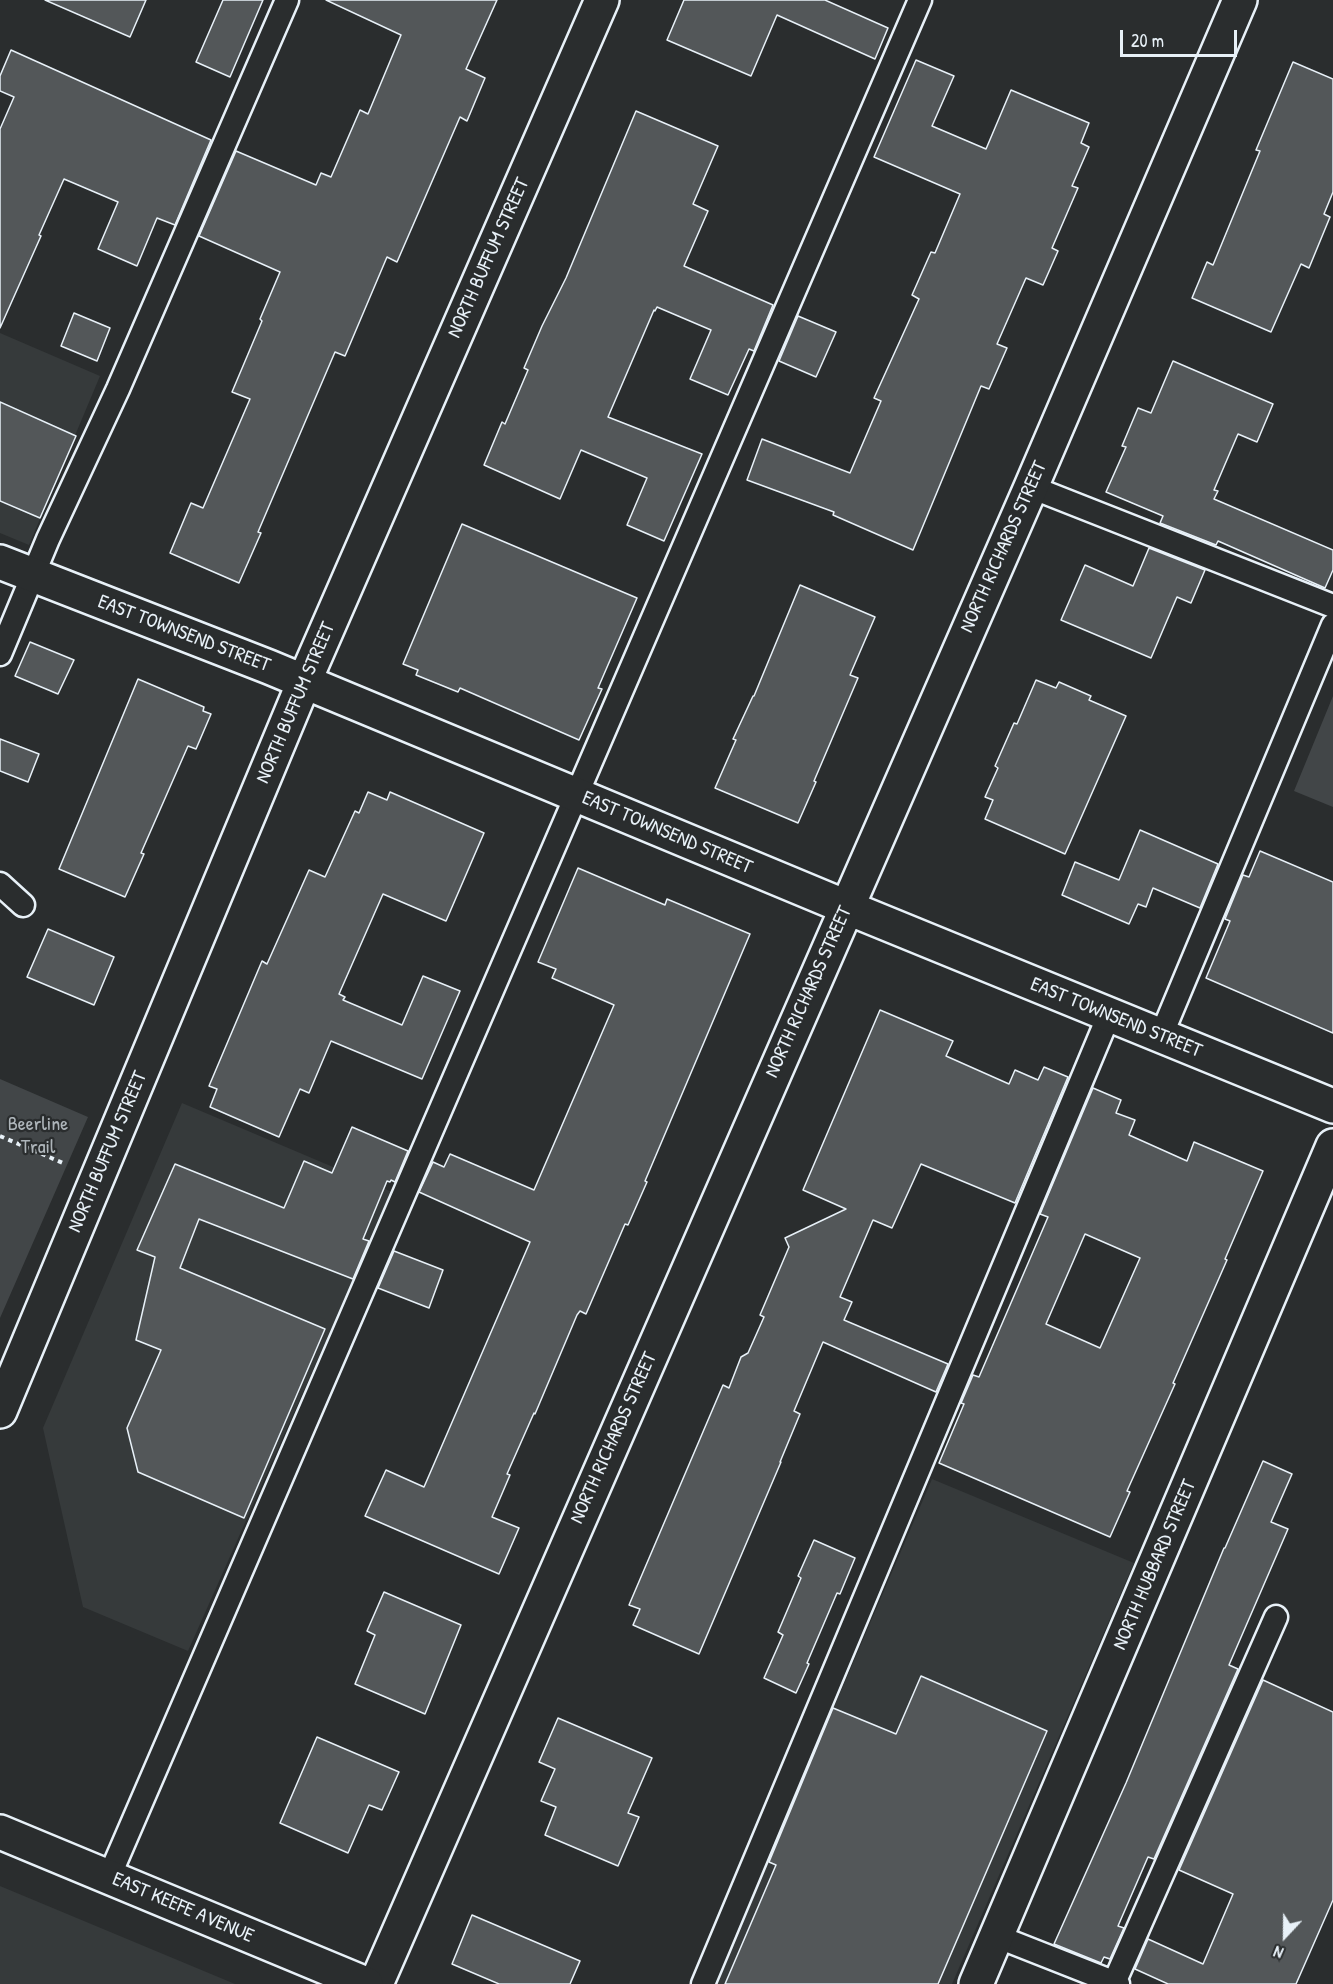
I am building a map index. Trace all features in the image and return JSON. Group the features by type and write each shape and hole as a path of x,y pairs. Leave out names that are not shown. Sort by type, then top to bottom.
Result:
{"street":[{"name":"NORTH BUFFUM STREET","path":"0,1411 304,682 602,0"},
{"name":"NORTH RICHARDS STREET","path":"376,1984 1031,487 1240,0"},
{"name":"EAST TOWNSEND STREET","path":"0,562 304,682 846,908 1333,1106"},
{"name":"NORTH HUBBARD STREET","path":"976,1984 1333,1146"},
{"name":"EAST KEEFE AVENUE","path":"0,1832 366,1984"}],"lane":[{"path":"0,654 48,538 118,389 286,0"},
{"path":"110,1877 920,0"},
{"path":"1031,487 1333,606"},
{"path":"1161,1036 1333,625"},
{"path":"0,884 23,905"},
{"path":"703,1984 1109,1015"},
{"path":"996,1936 1116,1983 1276,1617"}],"path":[{"path":"0,1136 97,1178"}],"shaded area":[{"path":"0,333 100,376 29,545 0,533"},
{"path":"182,1103 392,1192 188,1651 83,1607 43,1428"},
{"path":"932,1479 1134,1563 952,1984 715,1984"},
{"path":"0,1886 235,1984 0,1984"}],"green space":[{"path":"1333,696 1333,807 1294,791"},
{"name":"Beerline Trail","path":"0,1079 88,1117 0,1318"}],"building":[{"path":"45,0 146,0 130,37"},
{"path":"223,0 263,0 230,77 196,62"},
{"path":"326,0 497,0 466,69 485,78 467,121 460,117 397,262 387,257 345,356 335,352 258,532 261,533 239,583 170,553 191,503 203,508 250,399 232,392 280,272 199,236 236,151 316,185 321,173 331,177 360,110 368,114 401,35"},
{"path":"684,0 825,0 888,28 875,59 777,15 751,76 667,40"},
{"path":"11,50 211,140 175,225 157,218 137,266 98,249 118,202 64,179 0,328 0,129 14,97 0,91 0,76"},
{"path":"916,60 954,76 932,126 986,149 1011,90 1089,123 1081,143 1089,147 1072,186 1078,188 1052,248 1058,251 1043,285 1026,278 997,344 1007,348 989,389 981,386 913,550 833,515 834,512 747,480 762,439 850,473 881,401 874,398 919,299 912,295 931,252 935,253 960,194 874,157"},
{"path":"1293,62 1333,79 1333,192 1324,214 1330,217 1309,268 1301,264 1271,332 1192,298 1207,262 1213,265 1260,151 1256,150"},
{"path":"636,111 718,146 693,204 708,211 684,266 773,305 754,351 749,349 728,395 690,379 711,330 657,307 654,310 608,417 702,454 664,541 627,525 647,478 581,450 560,499 484,465 502,422 505,424 528,370 524,368 566,278"},
{"path":"74,313 110,328 97,361 61,346"},
{"path":"798,316 836,332 816,377 779,361"},
{"path":"1173,361 1273,404 1257,442 1238,434 1214,490 1218,491 1214,499 1333,550 1333,570 1325,588 1218,541 1216,545 1160,523 1163,516 1106,492 1126,447 1122,446 1138,408 1151,413"},
{"path":"0,402 76,436 40,518 0,501"},
{"path":"462,524 637,598 598,688 602,689 579,740 460,688 458,692 416,675 418,670 403,664"},
{"path":"1149,548 1205,570 1191,603 1177,597 1151,658 1061,620 1085,565 1133,586"},
{"path":"800,585 875,617 850,675 858,678 798,823 715,788 736,740 733,739 754,696"},
{"path":"30,642 74,660 58,694 15,676"},
{"path":"138,679 204,707 203,711 211,714 196,749 188,746 141,853 144,854 125,897 59,869"},
{"path":"1036,680 1056,688 1059,682 1091,696 1089,700 1126,716 1065,854 985,819 993,800 985,797 998,768 995,766"},
{"path":"0,739 39,754 28,782 0,771"},
{"path":"368,792 387,800 390,792 484,833 446,921 383,894 339,994 345,997 343,1000 402,1025 423,976 460,991 422,1079 331,1041 309,1093 300,1089 279,1137 210,1107 217,1089 209,1086 262,961 267,964 309,870 325,877 355,811 359,813"},
{"path":"1140,830 1218,864 1200,908 1153,888 1146,907 1138,904 1129,924 1062,895 1075,862 1119,880"},
{"path":"1260,851 1333,882 1333,1033 1206,978 1230,921 1225,919 1243,875 1249,877"},
{"path":"578,868 665,905 667,899 750,934 628,1225 625,1224 586,1314 580,1311 577,1315 507,1474 510,1475 492,1517 519,1528 499,1574 365,1516 386,1470 424,1487 530,1242 419,1192 433,1162 444,1167 450,1154 534,1190 614,1005 552,978 556,969 538,962"},
{"path":"48,929 114,957 94,1005 27,977"},
{"path":"880,1010 953,1041 946,1056 1009,1084 1015,1070 1038,1080 1044,1067 1068,1077 1015,1203 921,1164 892,1228 873,1220 840,1297 852,1302 844,1320 948,1364 936,1392 823,1342 794,1411 800,1414 781,1462 699,1654 633,1625 640,1609 629,1605 723,1385 729,1388 741,1357 748,1353 764,1317 760,1315 789,1247 785,1238 846,1209 803,1190"},
{"path":"1093,1088 1121,1100 1116,1113 1135,1120 1129,1135 1187,1161 1194,1142 1263,1171 1173,1383 1175,1384 1127,1491 1130,1492 1110,1537 939,1463 964,1404 961,1403 973,1375 979,1377 1048,1217 1040,1214","holes":["1085,1234 1140,1258 1100,1348 1046,1324"]},
{"path":"352,1127 408,1151 395,1182 387,1181 363,1239 369,1241 353,1279 199,1219 180,1268 325,1329 244,1518 138,1472 127,1428 161,1350 136,1340 155,1257 137,1250 175,1164 284,1208 304,1161 332,1173"},
{"path":"394,1251 443,1270 429,1308 378,1288"},
{"path":"1263,1461 1292,1474 1271,1522 1288,1529 1229,1665 1238,1669 1154,1859 1148,1857 1118,1926 1124,1928 1110,1959 1104,1957 1101,1963 1054,1944 1126,1783 1224,1548"},
{"path":"814,1540 855,1558 840,1594 837,1593 796,1693 764,1678 783,1635 778,1632"},
{"path":"384,1592 461,1625 425,1714 355,1684 375,1635 367,1631"},
{"path":"921,1676 1047,1731 938,1984 725,1984 776,1865 769,1862 833,1708 896,1734"},
{"path":"1263,1680 1333,1712 1333,1900 1296,1984 1168,1984 1135,1969 1148,1939 1203,1964 1233,1894 1179,1870"},
{"path":"558,1718 652,1758 628,1813 639,1817 618,1866 545,1835 556,1807 541,1801 555,1769 539,1762"},
{"path":"317,1737 399,1772 382,1810 369,1805 348,1853 280,1823"},
{"path":"472,1915 580,1961 570,1984 499,1984 452,1964"}]}
